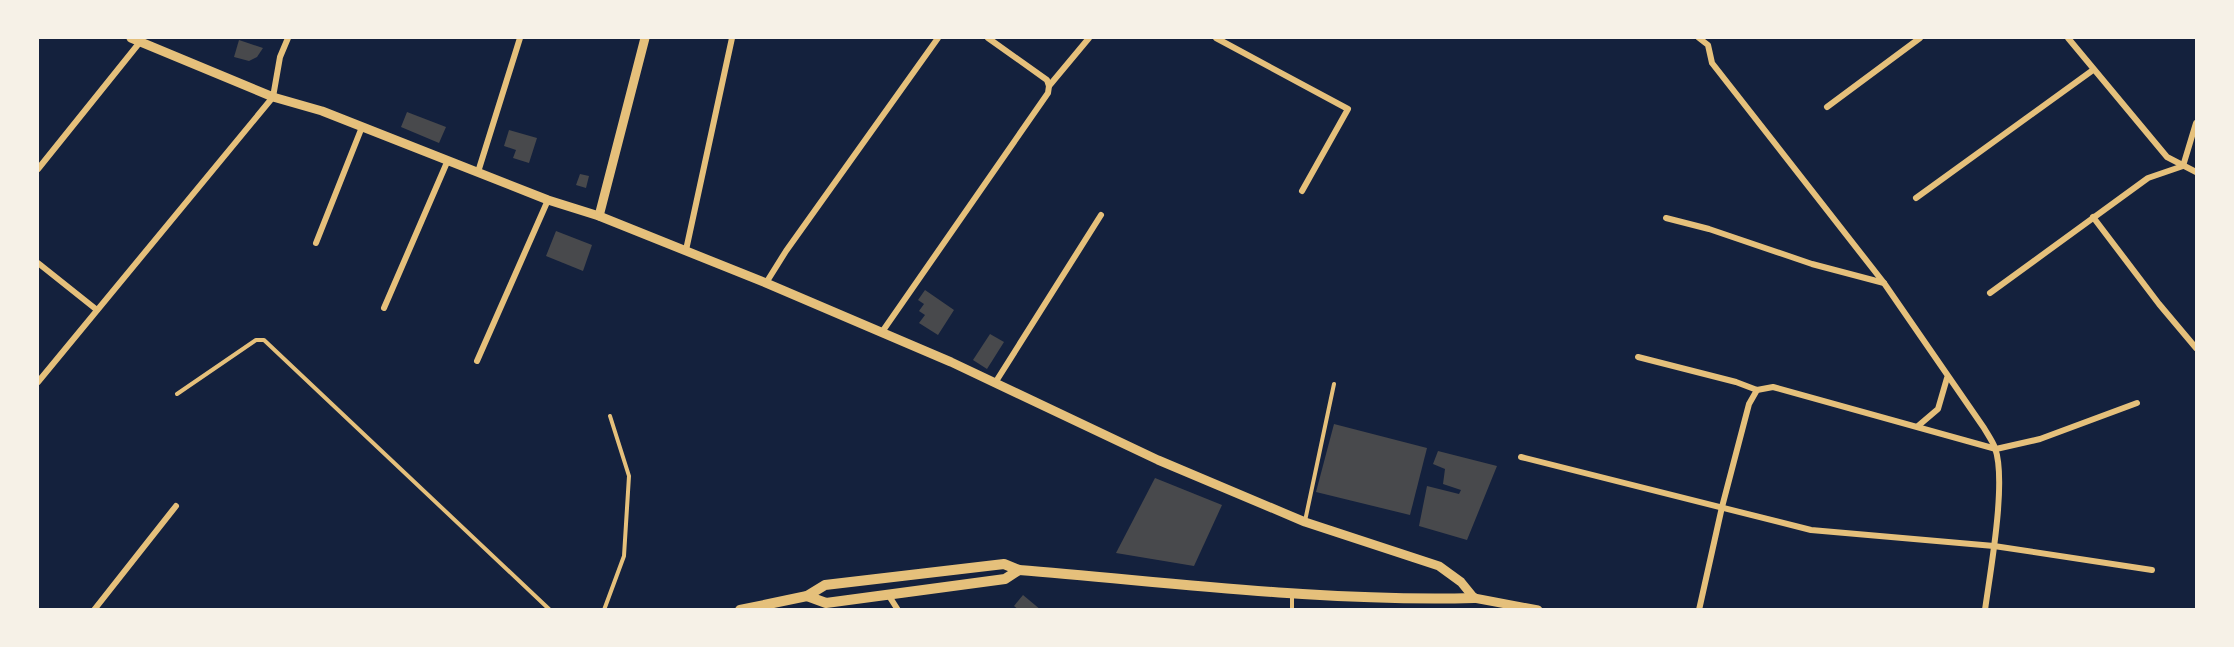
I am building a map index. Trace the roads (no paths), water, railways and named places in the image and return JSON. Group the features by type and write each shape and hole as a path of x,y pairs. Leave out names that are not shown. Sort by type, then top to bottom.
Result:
{"main road":[{"path":"740,609 807,596 825,585 1004,564 1019,570 1473,604"},
{"path":"807,596 826,603 890,596 1005,579 1019,570"},
{"path":"778,609 789,599"}],"street":[{"path":"131,38 273,97 362,127 548,200 599,216 686,250 882,332 1158,460 1305,522 1439,566 1461,582 1473,604 1538,609"},
{"path":"38,382 273,97 280,57 288,38"},
{"path":"478,172 520,38"},
{"path":"599,216 645,38"},
{"path":"686,250 732,38"},
{"path":"766,283 786,251 938,38"},
{"path":"882,332 1048,93 1047,80 988,38"},
{"path":"1049,86 1089,38"},
{"path":"1216,38 1348,109 1302,190"},
{"path":"1699,38 1708,45 1712,63 1884,283 1996,449 1999,476 1994,546 1985,609"},
{"path":"1708,45 1713,38"},
{"path":"1827,107 1920,38"},
{"path":"2068,38 2167,157 2196,172"},
{"path":"38,169 140,42"},
{"path":"1916,198 2093,70"},
{"path":"2183,166 2196,123"},
{"path":"316,243 362,127"},
{"path":"384,308 448,160"},
{"path":"1990,293 2148,178 2183,166"},
{"path":"477,361 548,200"},
{"path":"995,383 1101,215"},
{"path":"2093,217 2159,304 2196,348"},
{"path":"1666,218 1709,229 1812,264 1884,283"},
{"path":"38,263 97,310"},
{"path":"1638,357 1736,382 1757,390 1773,387 1996,449 2040,439 2137,403"},
{"path":"1918,426 1938,409 1947,378"},
{"path":"1699,609 1722,507 1749,404 1757,390"},
{"path":"1521,457 1811,530 1994,546 2151,570"},
{"path":"94,609 176,506"},
{"path":"890,596 898,609"}],"lane":[{"path":"177,394 256,340 264,340 550,609"},
{"path":"1305,522 1334,384"},
{"path":"604,609 624,556 629,476 610,416"},
{"path":"1292,609 1293,592"}]}
